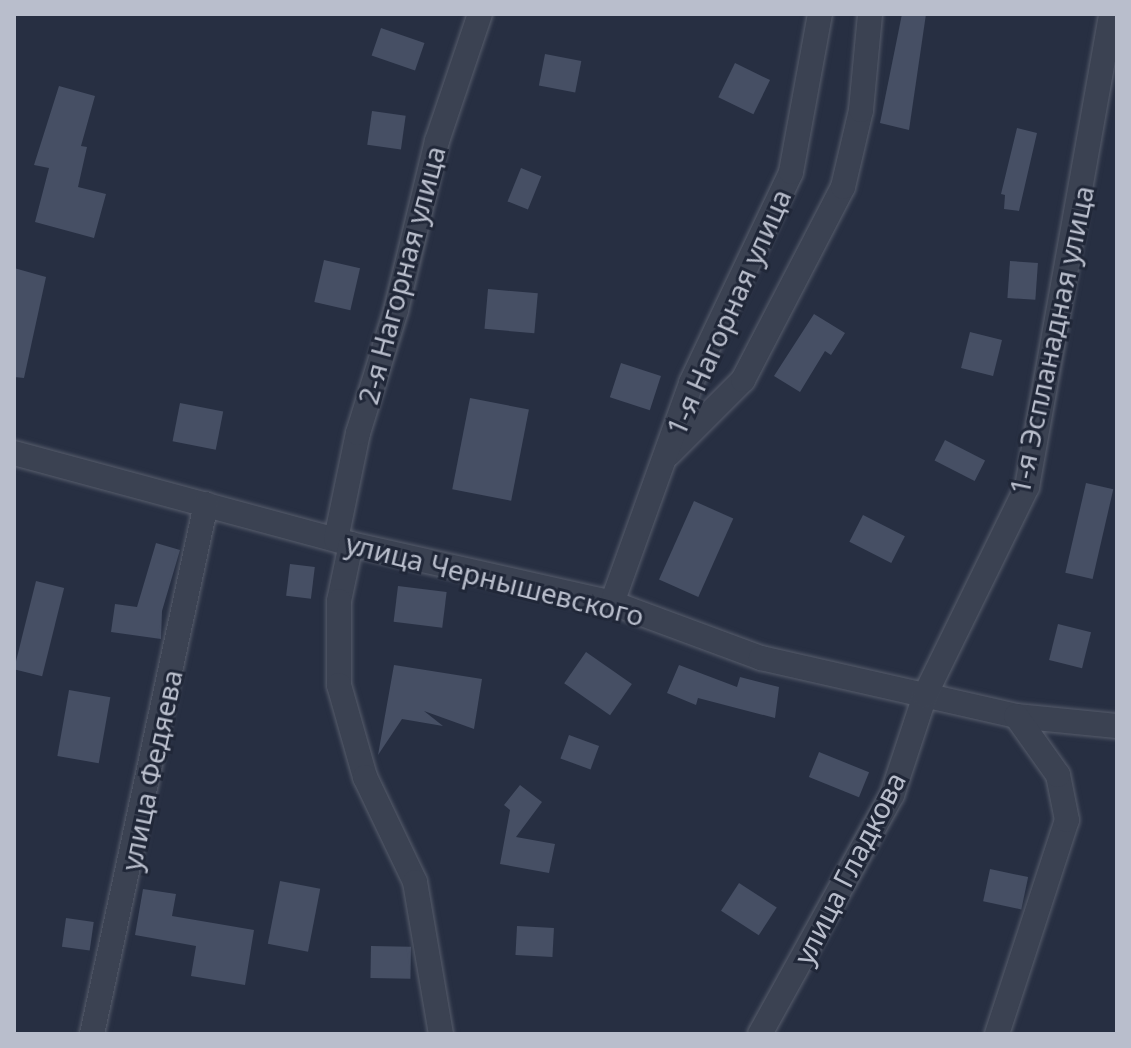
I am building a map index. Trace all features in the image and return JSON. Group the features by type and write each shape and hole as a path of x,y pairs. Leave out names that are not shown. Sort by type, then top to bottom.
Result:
{"street":[{"name":"2-я Нагорная улица","path":"441,1034 415,882 365,777 339,685 339,601 343,541 358,433 396,310 437,141 480,14"},
{"name":"1-я Нагорная улица","path":"612,603 691,383 791,172 820,14"},
{"path":"664,458 743,380 843,187 861,110 870,14"},
{"name":"1-я Эспланадная улица","path":"925,695 1027,487 1111,14"},
{"name":"улица Чернышевского","path":"14,453 343,541 612,603 761,658 1016,716 1117,726"},
{"name":"улица Федяева","path":"92,1034 206,504"},
{"name":"улица Гладкова","path":"760,1034 892,795 925,695"},
{"path":"997,1034 1067,820 1058,775 1016,716"}],"building":[{"path":"902,14 926,14 909,130 880,123"},
{"path":"381,28 424,43 415,70 372,55"},
{"path":"545,54 581,61 575,92 539,85"},
{"path":"735,63 770,80 753,114 718,97"},
{"path":"59,86 95,96 81,146 87,147 78,187 106,194 94,238 35,222 49,168 34,165"},
{"path":"372,111 406,116 401,149 367,145"},
{"path":"1017,128 1037,133 1019,211 1004,209 1005,195 1001,194"},
{"path":"521,168 541,176 528,210 508,201"},
{"path":"324,260 360,268 350,310 314,302"},
{"path":"1010,261 1038,263 1035,300 1007,298"},
{"path":"14,268 46,277 24,378 14,377"},
{"path":"488,289 538,293 534,333 485,329"},
{"path":"814,314 845,333 831,355 825,351 800,392 774,376"},
{"path":"970,332 1002,340 993,376 961,368"},
{"path":"621,363 661,376 650,410 610,397"},
{"path":"470,398 529,409 511,501 452,489"},
{"path":"180,403 223,411 216,450 173,441"},
{"path":"945,440 985,460 975,481 935,460"},
{"path":"1086,483 1113,489 1093,579 1065,573"},
{"path":"694,501 733,518 698,597 659,580"},
{"path":"863,515 905,536 891,563 849,542"},
{"path":"156,543 180,550 162,611 161,639 111,632 115,604 137,607"},
{"path":"290,564 315,567 311,599 286,596"},
{"path":"36,581 64,588 42,676 14,669"},
{"path":"398,586 447,592 442,628 394,622"},
{"path":"1058,624 1091,632 1082,668 1049,660"},
{"path":"586,652 632,684 610,715 564,683"},
{"path":"394,665 482,679 474,729 424,711 443,726 402,719 378,755"},
{"path":"679,665 737,687 740,677 779,687 775,718 698,698 696,705 667,693"},
{"path":"69,690 110,697 99,763 57,756"},
{"path":"569,735 599,746 591,769 560,758"},
{"path":"819,752 869,772 859,797 809,777"},
{"path":"520,785 542,802 516,837 555,844 549,873 500,864 510,810 504,805"},
{"path":"990,869 1028,877 1021,909 983,901"},
{"path":"280,881 320,889 308,952 268,944"},
{"path":"739,883 777,908 759,935 721,911"},
{"path":"143,889 176,894 172,916 254,930 245,985 191,976 196,946 135,935"},
{"path":"66,918 94,922 90,951 62,947"},
{"path":"517,926 554,928 552,957 515,955"},
{"path":"371,946 411,947 410,979 370,978"}]}
